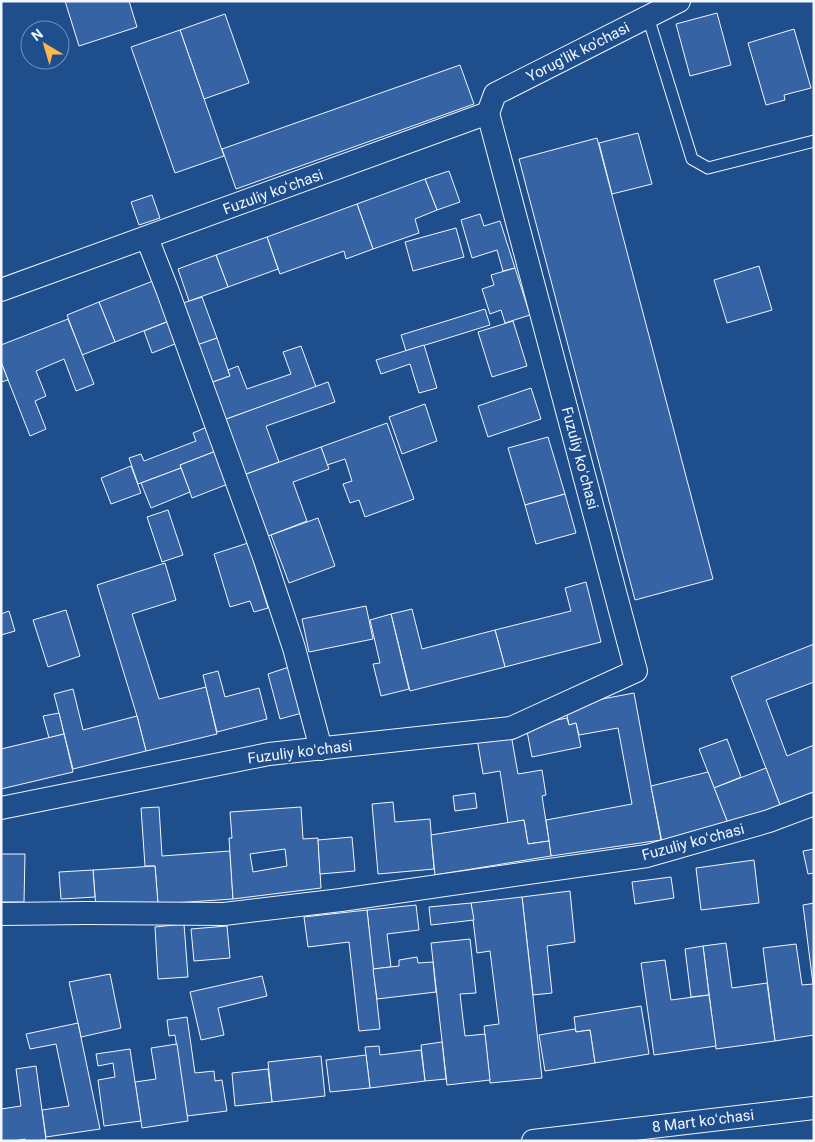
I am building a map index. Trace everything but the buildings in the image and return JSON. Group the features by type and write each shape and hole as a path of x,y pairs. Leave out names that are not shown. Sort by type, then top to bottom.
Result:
{"street":[{"name":"Yorug'lik ko'chasi","path":"488,114 495,94 679,1"},
{"name":"Fuzuliy koʻchasi","path":"1,290 488,114 636,670 511,728 269,754 1,808"},
{"path":"147,238 167,288 264,557 294,648 321,749"},
{"name":"Fuzuliy koʻchasi","path":"1,914 224,914 341,900 647,856 769,821 814,804"},
{"name":"8 Mart koʻchasi","path":"533,1141 814,1108"}],"lane":[{"path":"648,17 692,159 708,168 814,141"}]}
